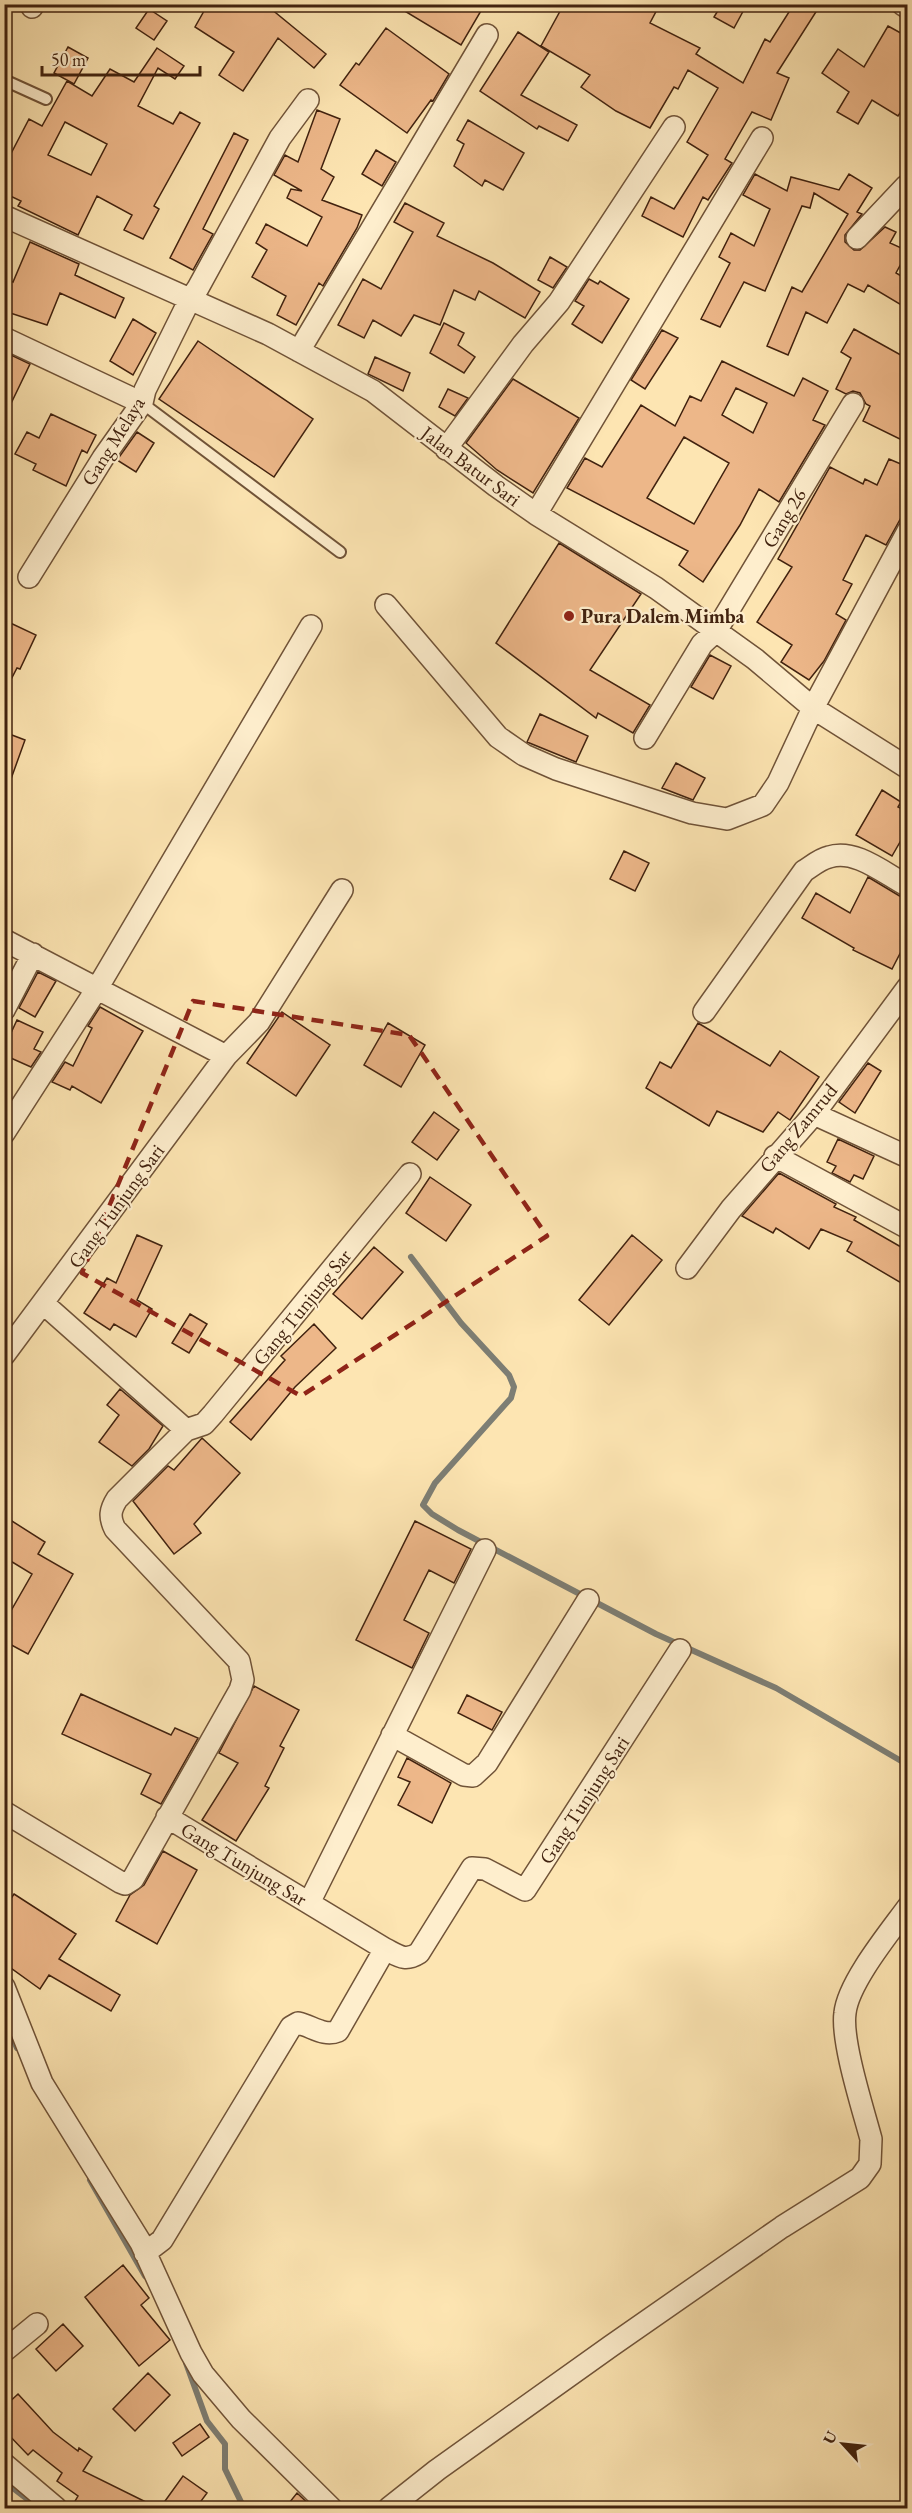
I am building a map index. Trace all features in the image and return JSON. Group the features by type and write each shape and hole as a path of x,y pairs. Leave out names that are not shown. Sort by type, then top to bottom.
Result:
{"street":[{"path":"902,4 908,8"},
{"path":"300,351 487,35"},
{"name":"Gang Melaya","path":"29,577 103,458 142,403 145,390 189,300 198,288 280,138 308,100"},
{"path":"446,448 523,344 560,302 674,127"},
{"path":"536,514 762,138"},
{"path":"857,238 907,185"},
{"name":"Jalan Batur Sari","path":"4,216 268,334 373,391 536,514 656,588 755,659 813,708 908,768"},
{"path":"4,338 142,403"},
{"name":"Gang 26","path":"645,738 702,644 716,632 853,404"},
{"path":"386,605 498,737 524,755 556,770 692,813 727,819 763,804 778,783 813,708 908,531"},
{"path":"4,1133 98,987 311,626"},
{"path":"704,1011 804,871 827,857 842,854 858,859 908,886"},
{"name":"Gang Tunjung Sari","path":"4,1355 226,1056 259,1022 342,890"},
{"path":"4,940 98,987 226,1056"},
{"path":"4,1010 33,954"},
{"name":"Gang Zamrud","path":"687,1268 731,1209 814,1114 904,997"},
{"path":"814,1114 908,1156"},
{"path":"775,1156 908,1228"},
{"name":"Gang Tunjung Sar","path":"410,1174 204,1424 186,1430 117,1499 111,1509 111,1520 116,1529 239,1661 242,1671 243,1680 240,1690 167,1817 404,1959 419,1953 464,1878"},
{"path":"44,1304 186,1430"},
{"path":"309,1903 485,1550"},
{"path":"392,1735 464,1775 473,1776 487,1763 588,1600"},
{"name":"Gang Tunjung Sari","path":"464,1878 472,1868 485,1869 525,1890 681,1650"},
{"path":"4,1812 125,1884 133,1878 167,1817"},
{"path":"388,2508 437,2470 611,2346 867,2171 872,2155 871,2139 845,2033 844,2014 856,1983 905,1911"},
{"path":"145,2253 162,2240 291,2027 298,2023 330,2035 338,2031 386,1949"},
{"path":"4,1987 42,2083 128,2220 203,2374 241,2419 331,2508"},
{"path":"4,2351 38,2324"},
{"path":"4,2464 56,2508"}],"lane":[{"path":"4,80 46,99"},
{"path":"142,403 340,552"}],"highlighted area":[{"path":"193,1001 409,1035 547,1236 301,1396 82,1273"}],"building":[{"path":"208,4 265,4 326,54 314,68 278,38 243,91 219,75 234,52 195,27"},
{"path":"393,4 485,4 461,45"},
{"path":"564,4 660,4 650,23 700,48 696,54 743,83 765,39 770,42 794,4 821,4 777,73 789,78 771,120 752,112 725,159 732,163 708,200 703,197 683,237 642,216 651,197 674,209 708,155 687,142 718,88 688,70 678,89 674,87 650,128 616,111 581,87 590,75 541,46"},
{"path":"722,4 747,4 734,28 714,17"},
{"path":"149,9 167,21 154,40 136,28"},
{"path":"888,26 908,37 908,64 902,73 908,77 908,101 898,116 872,100 858,124 837,112 849,92 822,73 838,49 864,67"},
{"path":"386,28 449,74 433,101 431,100 407,133 340,85 356,63 359,65"},
{"path":"518,32 549,52 521,95 577,125 568,141 539,126 537,129 480,91"},
{"path":"68,47 88,58 74,84 54,73"},
{"path":"157,48 184,66 175,79 158,68 138,106 173,124 180,112 200,123 154,206 159,209 143,239 124,230 132,215 97,196 78,235 18,206 21,201 4,193 4,167 29,119 42,126 67,81 92,96 110,69 134,82","holes":["65,122 107,144 91,175 48,155"]},
{"path":"317,110 340,119 321,169 334,177 322,200 362,215 357,228 323,286 319,283 296,325 277,315 286,296 252,277 267,250 256,243 266,224 307,246 322,217 287,198 291,189 302,191 274,175 285,155 298,162"},
{"path":"468,120 524,153 503,190 485,180 482,186 454,166 464,144 457,140"},
{"path":"234,133 248,140 203,229 213,234 193,270 170,258"},
{"path":"376,150 396,162 382,186 362,174"},
{"path":"755,174 787,191 791,177 839,190 849,174 872,188 857,212 862,214 845,235 845,242 854,250 860,250 885,227 896,232 890,243 908,251 896,273 908,280 908,309 868,285 864,292 848,284 827,323 806,312 788,355 767,346 792,287 802,292 848,214 814,193 810,208 802,206 765,291 744,282 720,327 701,319 730,263 719,257 731,233 754,246 770,209 743,195"},
{"path":"405,203 444,223 437,236 493,263 540,292 525,318 479,291 475,300 454,290 440,325 414,315 401,336 373,320 364,338 338,325 363,279 381,289 413,232 394,222"},
{"path":"30,242 79,264 75,275 124,298 115,318 60,293 47,325 4,311 4,293 10,280 13,282"},
{"path":"550,257 567,267 553,288 538,280"},
{"path":"589,279 598,284 600,281 629,299 602,343 572,324 584,306 575,301"},
{"path":"133,319 156,333 133,375 110,361"},
{"path":"444,323 464,333 458,345 475,357 464,373 430,353"},
{"path":"854,329 908,359 908,443 863,421 870,406 866,404 860,393 853,391 846,394 836,389 851,358 841,352"},
{"path":"662,330 678,338 645,389 631,380"},
{"path":"198,341 313,419 274,477 159,399"},
{"path":"9,354 30,364 4,418 4,363"},
{"path":"375,357 410,373 403,391 368,374"},
{"path":"722,361 794,396 803,378 828,391 813,420 825,425 779,502 759,489 740,525 703,582 679,565 688,551 567,488 585,458 602,467 641,405 675,426 690,396 701,401","holes":["736,388 767,403 753,433 722,415","684,437 729,463 694,524 647,498"]},
{"path":"513,379 579,418 533,493 497,470 466,443"},
{"path":"448,389 468,398 455,416 439,407"},
{"path":"51,414 96,435 87,453 82,450 66,486 33,470 36,464 15,454 27,432 39,438"},
{"path":"137,432 154,443 136,472 117,460"},
{"path":"889,459 908,467 908,505 886,545 866,535 843,580 852,584 836,614 846,620 824,661 809,680 781,662 792,645 757,622 792,567 778,559 830,467 863,484 865,479 877,485"},
{"name":"Pura Dalem Mimba","path":"559,543 641,594 590,670 650,705 633,733 598,713 596,718 496,643"},
{"path":"4,620 36,635 20,669 17,668 4,693"},
{"path":"710,655 731,666 713,699 691,687"},
{"path":"540,714 588,736 576,762 527,742"},
{"path":"4,732 25,740 7,790 4,790"},
{"path":"676,763 705,778 693,800 662,788"},
{"path":"882,790 901,802 898,807 908,812 908,828 892,856 856,835"},
{"path":"624,851 649,863 635,891 610,879"},
{"path":"868,877 908,901 908,938 892,969 853,950 854,948 802,918 816,893 850,913"},
{"path":"38,972 56,981 35,1017 19,1008"},
{"path":"100,1007 143,1031 101,1103 72,1086 70,1090 52,1082 65,1062 73,1066 92,1028 88,1026"},
{"path":"282,1012 330,1045 296,1096 247,1063"},
{"path":"17,1020 43,1032 34,1049 41,1052 31,1067 4,1055 4,1048"},
{"path":"388,1023 425,1045 401,1087 364,1065"},
{"path":"698,1023 770,1066 780,1051 819,1077 790,1120 778,1112 763,1132 717,1111 709,1126 646,1088 660,1062 671,1068"},
{"path":"868,1063 881,1071 855,1113 839,1102"},
{"path":"434,1112 459,1130 437,1160 412,1142"},
{"path":"838,1139 874,1156 863,1179 854,1175 850,1182 832,1173 836,1166 827,1162"},
{"path":"779,1173 836,1204 834,1207 856,1217 854,1220 908,1251 908,1287 847,1251 852,1242 821,1229 809,1249 776,1228 773,1233 742,1216"},
{"path":"430,1177 471,1205 446,1241 406,1213"},
{"path":"137,1235 162,1246 137,1300 152,1309 136,1337 114,1324 110,1330 84,1313 107,1278 116,1283"},
{"path":"632,1235 662,1260 609,1325 579,1300"},
{"path":"374,1247 403,1272 362,1319 333,1294"},
{"path":"190,1314 207,1324 189,1353 172,1343"},
{"path":"314,1324 336,1348 295,1387 251,1440 230,1422 285,1360 281,1356"},
{"path":"120,1389 163,1426 149,1449 132,1466 99,1442 119,1415 107,1405"},
{"path":"202,1438 240,1473 194,1524 201,1533 174,1554 133,1501 168,1466 174,1470"},
{"path":"4,1516 45,1542 38,1554 73,1574 28,1654 4,1641 4,1623 32,1574 4,1557"},
{"path":"415,1521 471,1549 454,1583 429,1570 404,1620 429,1633 412,1668 356,1640"},
{"path":"254,1686 299,1710 280,1746 284,1748 265,1786 269,1788 236,1841 202,1820 238,1763 219,1753"},
{"path":"81,1694 171,1735 175,1728 198,1738 161,1804 141,1794 151,1774 62,1734"},
{"path":"467,1695 502,1712 492,1730 458,1713"},
{"path":"407,1758 451,1783 432,1823 398,1805 410,1782 398,1777"},
{"path":"163,1851 197,1870 157,1944 116,1921 130,1895 144,1885"},
{"path":"14,1894 76,1934 59,1959 120,1995 111,2011 49,1975 40,1989 4,1963 4,1909"},
{"path":"123,2265 149,2298 141,2305 170,2340 139,2366 85,2297"},
{"path":"63,2324 83,2346 56,2371 36,2349"},
{"path":"148,2373 170,2395 135,2431 113,2409"},
{"path":"18,2394 53,2432 78,2451 79,2448 92,2457 83,2471 158,2508 86,2508 74,2503 78,2496 57,2481 62,2473 33,2450 28,2455 4,2430 4,2407"},
{"path":"200,2424 209,2437 182,2456 173,2443"},
{"path":"183,2476 207,2493 196,2508 160,2508"},
{"path":"297,2493 313,2508 285,2508"}],"waterway":[{"path":"411,1257 461,1323 509,1375 514,1387 511,1398 435,1483 423,1505 432,1514 458,1530 656,1634 776,1688 908,1765"},
{"path":"4,2018 17,2048"},
{"path":"90,2180 145,2276"},
{"path":"186,2363 207,2421 225,2444 225,2469 244,2508"},
{"path":"4,2481 39,2508"}],"place":[{"name":"Pura Dalem Mimba","path":"569,616"}]}
